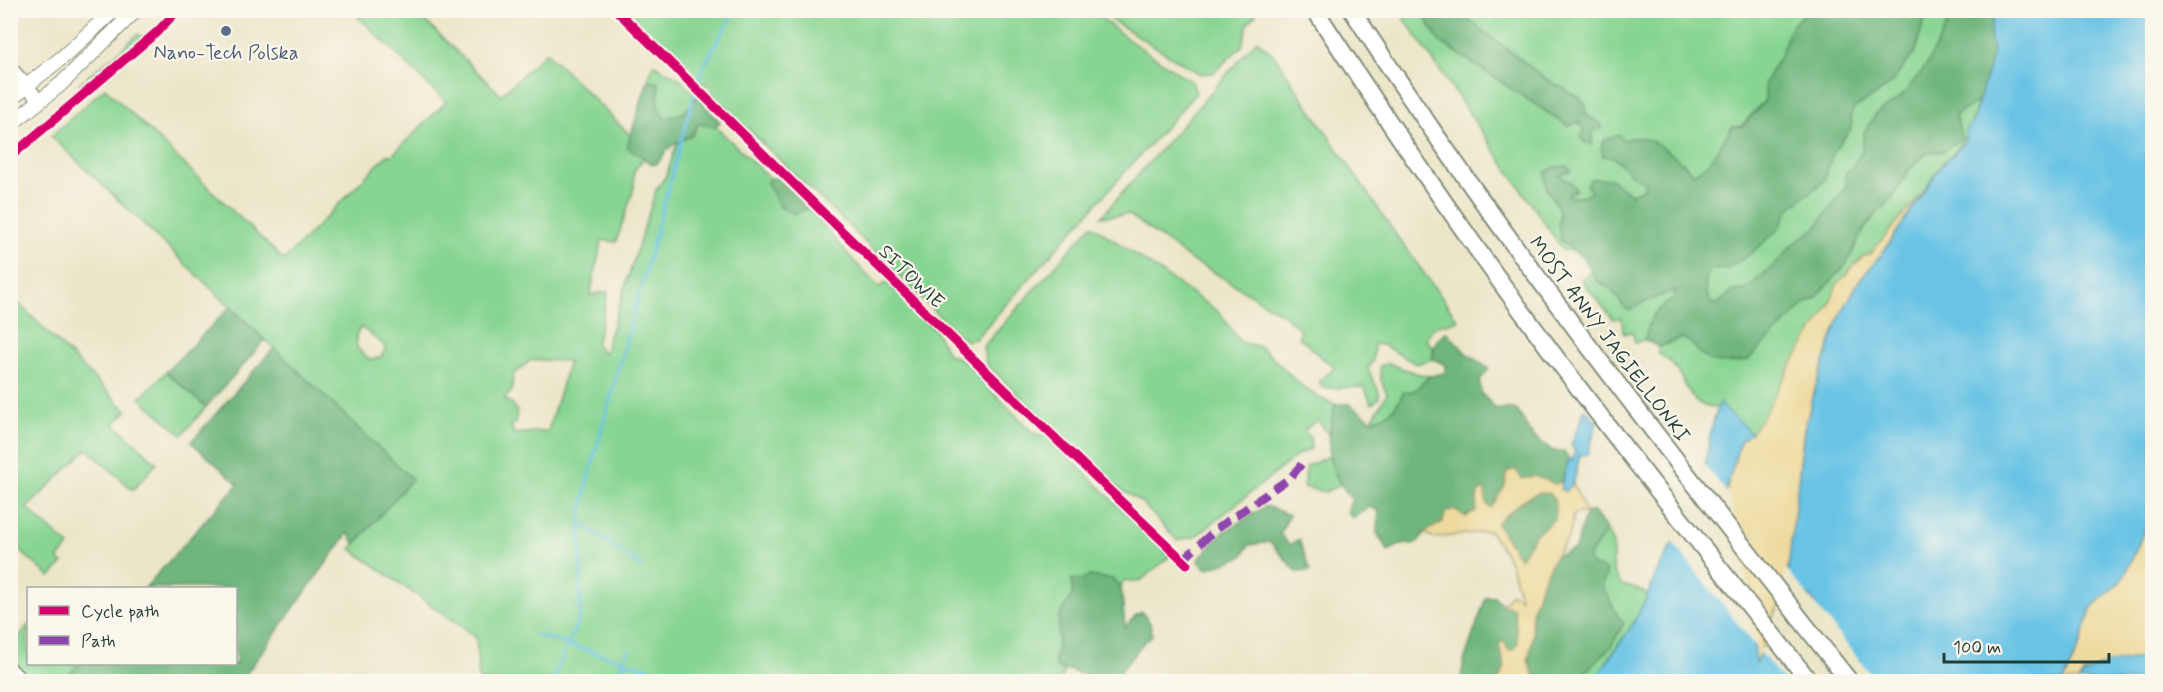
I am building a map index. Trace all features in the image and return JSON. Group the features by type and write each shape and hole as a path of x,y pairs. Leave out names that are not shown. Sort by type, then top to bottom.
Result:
{"highway":[{"path":"1315,10 1439,196 1540,336 1810,681"},
{"name":"MOST ANNY JAGIELLONKI","path":"1352,10 1463,175 1559,309 1850,681"}],"main road":[{"path":"10,99 64,56 114,10"},
{"path":"10,125 66,79 135,10"}],"street":[{"path":"10,157 120,64 178,10"},
{"name":"SITOWIE","path":"616,10 969,357 1051,432 1187,564"},
{"path":"10,67 40,101"},
{"path":"10,667 26,681"}],"green space":[{"path":"629,10 1096,11 1095,13 1129,40 1192,82 1196,93 975,339 967,341 961,338 711,94 711,87 692,78 627,14"},
{"path":"1254,10 1256,15 1248,23 1242,46 1213,73 1200,74 1110,17 1127,11"},
{"path":"352,11 415,11 501,95 546,52 631,136 628,147 644,158 634,171 634,188 616,242 602,240 590,295 608,292 596,345 604,353 656,190 667,174 677,143 693,135 698,124 716,127 769,178 768,184 802,211 807,208 879,287 889,282 935,330 949,355 960,358 1032,432 1050,439 1170,556 1139,582 1124,580 1121,586 1112,579 1072,595 1059,618 1055,659 1056,667 1065,671 1060,681 479,681 476,637 351,549 411,479 51,136 105,88 284,260 388,154 391,156 446,102","holes":["361,327 386,347 381,357 370,360 357,348 356,335","531,360 569,361 548,431 514,434 511,425 515,424 517,411 511,403 504,399 512,391 513,375"]},
{"path":"1399,11 1419,11 1439,41 1568,126 1579,122 1592,144 1593,129 1580,98 1546,79 1457,11 1807,11 1791,27 1780,56 1765,82 1765,100 1708,164 1693,174 1683,162 1613,157 1645,183 1644,189 1631,194 1610,179 1582,198 1568,196 1576,190 1559,175 1567,166 1546,187 1559,209 1561,240 1575,250 1563,250"},
{"path":"1419,11 1457,11 1546,79 1580,98 1586,106 1585,114 1602,125 1602,129 1593,130 1592,144 1584,142 1581,138 1584,130 1579,122 1568,126 1439,41"},
{"path":"1807,11 1927,11 1915,52 1893,81 1877,95 1854,108 1851,115 1852,127 1833,153 1824,181 1789,209 1778,230 1749,255 1726,269 1709,270 1706,287 1707,296 1712,304 1717,304 1733,291 1745,290 1780,260 1790,247 1817,227 1846,186 1846,172 1852,168 1862,151 1864,132 1876,114 1902,96 1926,66 1954,11 1990,11 1993,17 1990,33 1993,53 1979,101 1955,115 1962,138 1944,151 1927,153 1909,170 1892,198 1861,234 1847,263 1817,297 1805,304 1747,361 1714,362 1704,357 1690,342 1682,338 1658,347 1645,340 1648,325 1657,311 1673,299 1676,290 1642,303 1630,311 1624,307 1610,288 1597,281 1585,260 1561,240 1558,223 1559,209 1546,187 1545,173 1555,167 1567,166 1571,171 1559,175 1571,182 1576,190 1568,196 1585,195 1591,191 1586,185 1591,179 1610,179 1631,194 1644,189 1645,183 1613,157 1603,156 1601,147 1604,140 1619,135 1625,140 1634,138 1653,142 1671,153 1693,174 1708,164 1732,127 1743,126 1765,101 1765,82 1780,56 1791,27"},
{"path":"1927,11 1954,11 1926,66 1955,115 1979,101 1970,126 1957,149 1944,161 1881,255 1785,596 1765,630 1762,652 1744,681 1717,408 1700,404 1690,394 1673,365 1658,353 1658,347 1682,338 1693,343 1705,357 1722,363 1784,324 1805,304 1817,297 1847,263 1861,234 1875,215 1893,198 1909,170 1927,153 1944,151 1961,138 1846,186 1817,227 1790,247 1776,267 1745,290 1733,291 1717,304 1648,324 1642,341 1635,343 1632,331 1625,334 1622,318 1613,319 1581,280 1591,271 1597,281 1610,288 1842,131 1854,108 1877,95 1893,81 1915,52"},
{"path":"138,34 143,38 80,90 80,83 84,80 87,82 87,77"},
{"path":"1257,40 1273,54 1394,232 1458,320 1432,329 1426,340 1433,347 1433,359 1416,364 1383,345 1374,344 1373,360 1368,369 1379,392 1379,398 1372,404 1364,387 1323,388 1319,381 1334,369 1331,363 1322,359 1299,338 1300,329 1284,315 1194,262 1128,214 1101,217"},
{"path":"653,64 680,79 697,97 684,113 664,119 658,106 659,83 648,80"},
{"path":"648,80 659,83 658,106 664,118 684,113 697,97 720,122 715,127 698,124 692,133 669,148 653,165 627,147"},
{"path":"769,178 777,178 807,208 795,214 781,208 767,183"},
{"path":"1092,225 1220,313 1240,342 1261,347 1304,388 1321,399 1335,404 1329,435 1318,420 1304,430 1310,437 1311,449 1299,454 1195,537 1177,540 1140,501 1119,489 986,364 983,347"},
{"path":"13,298 127,411 114,424 157,463 133,490 87,449 27,508 69,546 58,559 63,563 50,577 11,543 10,300"},
{"path":"230,307 265,340 206,407 166,372"},
{"path":"1447,332 1466,353 1489,369 1480,380 1481,393 1496,409 1516,409 1532,435 1553,451 1563,451 1569,459 1561,482 1555,484 1534,476 1522,479 1515,469 1507,472 1505,486 1491,508 1487,505 1484,489 1478,493 1476,511 1436,526 1429,530 1418,543 1400,545 1388,551 1377,533 1379,511 1370,507 1353,518 1347,512 1352,499 1336,476 1330,454 1330,431 1335,404 1349,404 1372,420 1387,414 1395,407 1403,393 1415,390 1430,376 1445,373 1446,365 1433,359 1433,355 1437,340"},
{"path":"274,348 412,479 355,544 348,533 241,681 63,681 78,665 237,665 237,587 146,587 238,484 191,442"},
{"path":"1388,363 1430,376 1415,390 1403,393 1395,407 1387,414 1372,420 1387,394 1381,380 1380,366"},
{"path":"166,372 206,407 182,435 140,398"},
{"path":"1329,456 1340,485 1325,492 1303,487 1307,466"},
{"path":"1537,493 1549,493 1555,500 1555,519 1535,535 1520,560 1496,523 1525,499"},
{"path":"1266,506 1289,515 1280,534 1289,545 1299,539 1310,571 1297,572 1270,542 1249,545 1242,557 1206,569 1198,560 1222,533"},
{"path":"1593,511 1607,530 1588,558 1591,565 1604,569 1606,575 1602,586 1624,623 1610,648 1579,681 1527,682 1535,677 1530,665 1532,620 1540,586 1555,556 1575,549 1586,513"},
{"path":"1607,530 1613,545 1613,570 1621,585 1630,586 1648,594 1633,624 1607,661 1659,653 1653,681 1579,682 1596,662 1618,616 1601,586 1606,575 1591,565 1588,558"},
{"path":"1089,576 1112,579 1121,586 1125,627 1142,612 1150,623 1152,635 1113,681 1094,681 1092,676 1056,667 1059,618 1072,595 1072,579 1080,580"},
{"path":"1486,597 1495,597 1502,605 1514,608 1518,644 1513,650 1508,650 1503,640 1505,667 1498,681 1460,682 1464,661"},
{"path":"27,626 27,665 78,665 63,681 32,681 11,661 11,648"}],"sand":[{"path":"1928,186 1881,255 1859,281 1839,318 1804,430 1785,596 1765,630 1761,653 1756,665 1753,632 1726,491 1740,441 1751,433 1763,416 1791,365 1829,306 1837,284 1862,257 1870,254"},
{"path":"1515,469 1522,479 1534,476 1555,484 1570,480 1586,513 1577,513 1573,516 1569,537 1555,556 1544,577 1533,607 1531,622 1533,634 1528,661 1535,678 1527,681 1498,681 1505,667 1499,646 1503,639 1508,650 1513,650 1518,644 1514,608 1502,605 1511,594 1520,598 1510,561 1490,531 1435,538 1423,533 1443,522 1445,513 1454,509 1466,517 1476,511 1478,493 1484,488 1487,505 1491,508 1505,486 1507,472","holes":["1537,493 1549,493 1555,500 1555,519 1535,535 1520,559 1496,523 1525,499"]},
{"path":"2152,513 2152,657 2125,660 2084,673 2078,681 2063,682 2081,643 2091,608 2123,579"}],"water":[{"path":"1995,11 2152,11 2152,513 2123,579 2091,608 2081,643 2063,681 1653,682 1652,680 1649,682 1593,682 1633,624 1673,543 1705,465 1711,430 1719,403 1751,433 1740,441 1726,491 1753,632 1756,663 1761,653 1816,605 1809,595 1785,596 1804,430 1816,386 1839,318 1859,281 1881,255 1945,161 1965,141 1966,131 1973,121 1993,53 1990,33"},
{"path":"1585,409 1597,422 1588,454 1580,455 1572,485 1565,491 1560,489 1569,459 1572,461 1575,451 1571,445"},
{"path":"2152,657 2152,681 2078,681 2085,674 2102,665"}],"pier":[{"path":"1702,462 1730,496 1758,649 1671,540"},
{"path":"1785,567 1876,681 1784,681 1759,651 1812,605 1808,598 1785,599 1782,596"}],"waterway":[{"path":"698,83 702,69 735,10"},
{"path":"552,682 580,616 581,517 588,479 694,95"},
{"path":"582,524 641,566"},
{"path":"536,635 681,678"},
{"path":"619,675 628,649"}],"marked path":[{"path":"1183,560 1216,529 1291,477 1305,460"}],"cycle path":[{"path":"10,157 157,32 178,10"},
{"path":"616,10 972,358 1187,564"}],"place":[{"name":"Nano-Tech Polska","path":"226,31"}]}
